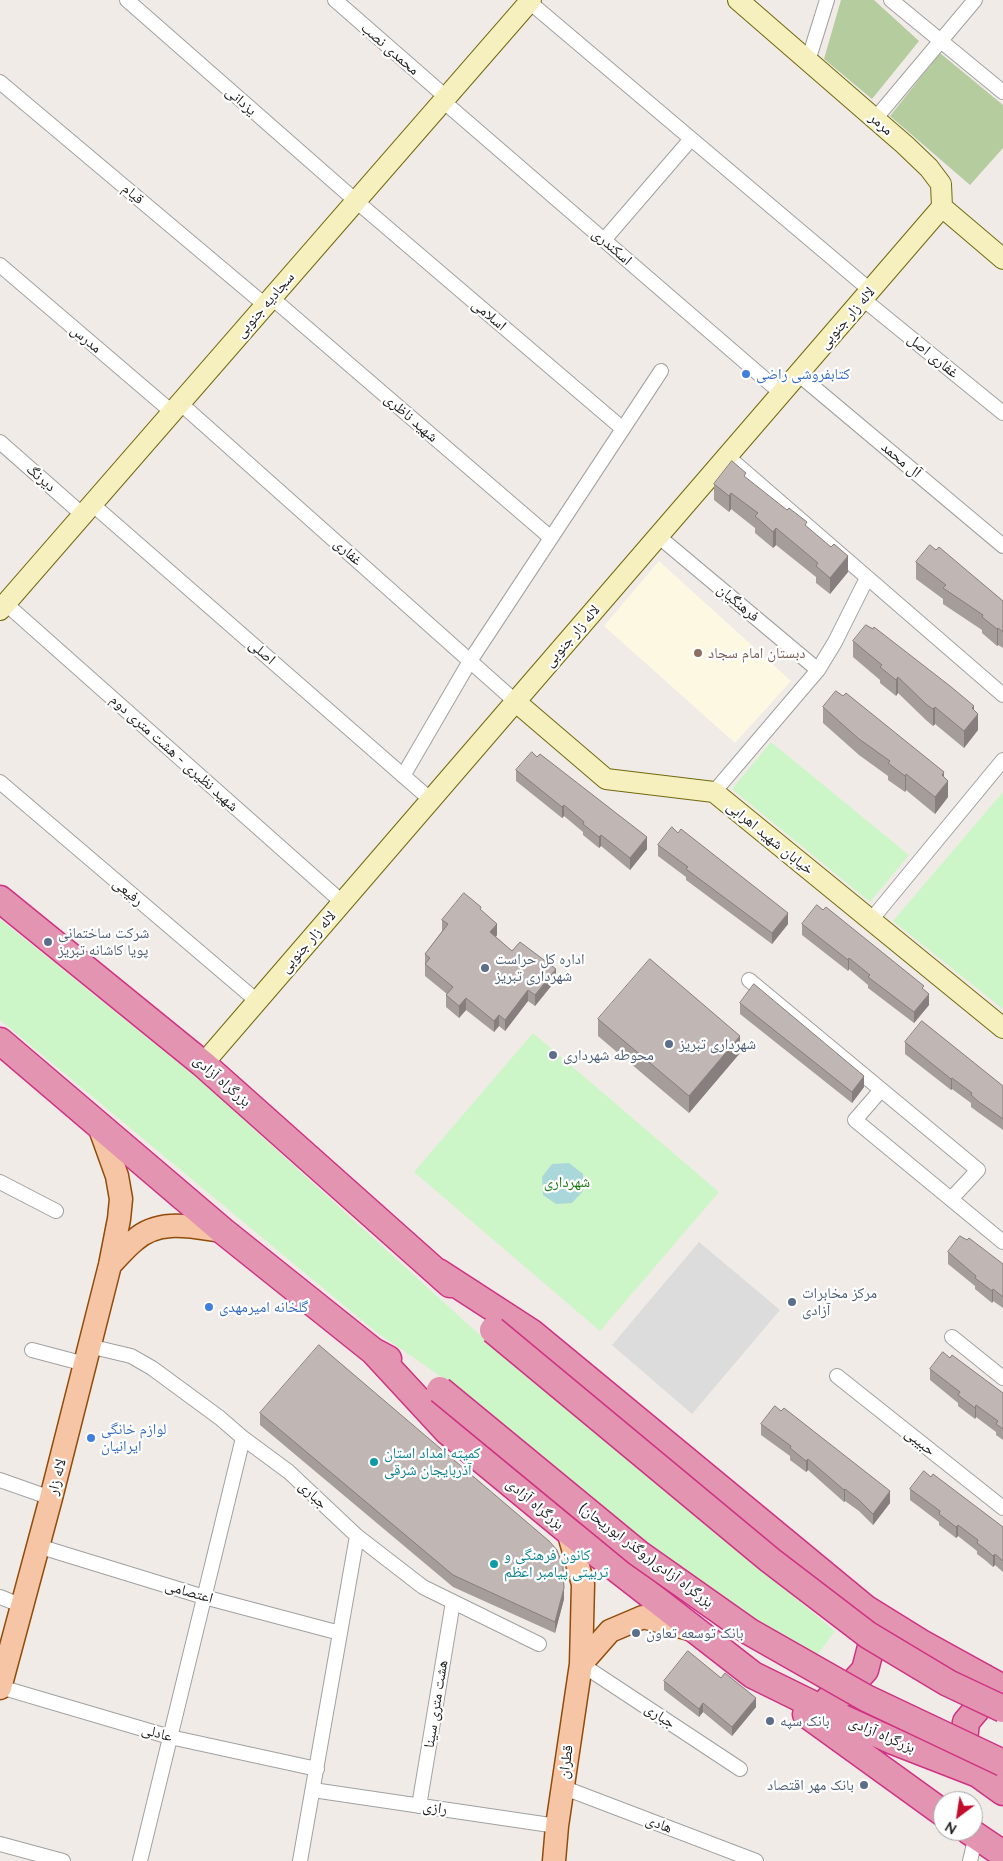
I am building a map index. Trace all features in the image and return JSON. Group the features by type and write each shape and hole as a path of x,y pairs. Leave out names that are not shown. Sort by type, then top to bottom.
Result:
{"highway":[{"name":"بزرگراه آزادی","path":"0,899 203,1064 438,1272 494,1330 770,1560 868,1635 948,1683 1003,1709"},
{"name":"بزرگراه آزادی","path":"0,1041 222,1230 373,1351 447,1430 568,1531 694,1630 753,1674 814,1705 892,1741 978,1774"},
{"name":"بزرگراه آزادی","path":"438,1272 532,1332 865,1608 923,1644 1003,1688"},
{"name":"بزرگراه آزادی","path":"373,1351 440,1390"},
{"name":"بزرگراه آزادی(روگذر ابوریحان)","path":"440,1390 638,1553 750,1632 866,1698 1003,1762"},
{"path":"814,1705 844,1693 865,1670 873,1640 865,1608"},
{"path":"753,1674 933,1806"},
{"path":"1003,1695 982,1703 966,1722 963,1750 978,1774 1003,1792"},
{"path":"983,1840 1003,1854"}],"main road":[{"name":"لاله زار","path":"0,1688 6,1645 23,1606 110,1265 119,1219 121,1199 117,1176 99,1126"},
{"path":"110,1265 136,1239 153,1228 179,1225 222,1230"},
{"name":"قطران","path":"554,1861 562,1787 581,1664 583,1584 568,1531"},
{"path":"581,1664 610,1631 643,1617 694,1630"}],"street":[{"name":"یزدانی","path":"127,0 356,201"},
{"name":"محمدی نصب","path":"335,0 445,99"},
{"name":"مرمر","path":"738,0 929,168 941,184 942,208"},
{"path":"808,62 827,0"},
{"path":"891,0 1003,92"},
{"path":"875,119 975,0"},
{"name":"سجادیه جنوبی","path":"3,607 529,1"},
{"name":"غفاری اصل","path":"529,1 692,139 866,295 1003,413"},
{"name":"قیام","path":"0,82 268,301"},
{"name":"اسکندری","path":"445,99 781,394"},
{"path":"604,240 692,139"},
{"name":"اسلامی","path":"356,201 623,429"},
{"path":"942,208 1003,259"},
{"name":"لاله زار جنوبی","path":"203,1064 942,208"},
{"name":"مدرس","path":"0,265 176,408"},
{"name":"شهید ناظری","path":"268,301 551,538"},
{"path":"403,776 470,661 661,371"},
{"name":"آل محمد","path":"798,374 1003,546"},
{"name":"غفاری","path":"176,408 516,702"},
{"name":"دیرنگ","path":"0,442 88,509"},
{"path":"727,456 1003,695"},
{"name":"اصلی","path":"88,509 431,800"},
{"name":"فرهنگیان","path":"658,536 818,670"},
{"path":"714,792 818,670 835,642 867,578"},
{"name":"شهید نظیری - هشت متری دوم","path":"3,607 342,902"},
{"name":"خیابان شهید اهرابی","path":"516,702 606,780 714,792 1003,1028"},
{"path":"871,920 1003,760"},
{"name":"رفیعی","path":"0,782 257,1001"},
{"path":"749,980 978,1170 951,1199"},
{"path":"881,1090 855,1120 1003,1242"},
{"path":"0,1182 56,1211"},
{"path":"952,1337 1003,1378"},
{"name":"جباری","path":"32,1350 87,1355 131,1356 152,1368 290,1472 357,1536 423,1587 539,1644"},
{"name":"حبیبی","path":"837,1376 1003,1508"},
{"path":"140,1861 243,1438"},
{"path":"0,1480 51,1498"},
{"path":"300,1861 357,1536"},
{"name":"اعتصامی","path":"38,1546 204,1597 340,1632"},
{"path":"0,1597 23,1606"},
{"name":"هشت متری سینا","path":"419,1806 453,1602"},
{"name":"جباری","path":"581,1664 740,1769"},
{"name":"عادلی","path":"0,1688 170,1737 317,1769"},
{"name":"هادی","path":"562,1787 756,1861"},
{"name":"رازی","path":"313,1790 557,1826"},
{"path":"970,1861 971,1841"},
{"path":"0,1844 63,1861"}],"shaded area":[{"name":"دبستان امام سجاد","path":"659,561 791,681 735,743 604,626"},
{"path":"699,1242 780,1310 692,1414 612,1345"}],"green space":[{"path":"841,0 874,0 919,41 872,99 824,59"},
{"path":"940,53 1003,105 1003,148 970,185 890,116"},
{"path":"771,742 909,855 870,902 732,789"},
{"path":"1003,792 1003,1009 893,921"},
{"path":"0,919 202,1082 471,1327 835,1631 815,1658 765,1627 648,1548 436,1373 376,1332 0,1020"},
{"name":"شهرداری","path":"533,1033 719,1192 600,1331 414,1172"}],"water":[{"path":"569,1163 583,1174 583,1191 572,1203 556,1204 543,1195 542,1177 552,1164"}],"building":[{"path":"732,461 746,473 744,476 787,510 789,508 807,522 805,525 831,547 834,544 848,556 830,578 816,566 818,563 776,528 773,532 755,516 758,513 731,493 729,496 714,484"},
{"path":"930,545 936,550 939,547 1003,601 1003,632 982,617 983,615 943,588 946,585 916,562"},
{"path":"866,625 873,629 874,627 974,706 972,708 978,714 964,731 935,707 933,709 927,705 898,677 896,680 880,667 882,665 853,641"},
{"path":"836,691 843,696 846,693 944,772 942,775 948,781 935,797 906,774 905,776 888,763 890,761 859,739 823,707"},
{"path":"532,752 537,757 540,754 647,837 630,858 601,835 599,837 564,805 562,807 516,770"},
{"path":"672,827 678,833 681,829 788,913 772,933 686,869 688,867 658,845"},
{"name":"اداره کل حراست شهرداری تبریز","path":"464,893 497,924 490,932 512,951 520,942 556,969 535,995 528,990 505,1020 499,1015 494,1021 466,998 459,1006 446,995 453,987 425,964 430,958 425,954 448,924 442,920"},
{"path":"817,905 823,910 826,907 924,986 922,988 929,994 914,1012 868,977 870,975 849,958 848,960 802,924"},
{"name":"شهرداری تبریز","path":"650,959 740,1036 689,1096 598,1019"},
{"path":"754,984 864,1076 852,1092 740,1003"},
{"path":"922,1021 1003,1086 1003,1119 905,1042"},
{"path":"960,1236 967,1240 969,1238 1003,1264 1003,1297 975,1278 976,1276 948,1252"},
{"name":"کمیته امداد استان آذربایجان شرقی","path":"319,1345 549,1541 557,1550 563,1566 564,1588 555,1622 453,1575 260,1413"},
{"path":"943,1352 950,1358 952,1355 1003,1393 1003,1429 996,1424 998,1421 976,1405 975,1408 958,1395 960,1392 930,1369"},
{"path":"775,1406 781,1411 784,1408 890,1491 873,1514 859,1500 844,1490 808,1459 806,1461 790,1448 791,1446 761,1424"},
{"path":"924,1471 931,1477 933,1474 1003,1527 1003,1561 995,1554 993,1556 977,1543 978,1540 958,1525 956,1527 939,1514 940,1511 910,1489"},
{"path":"688,1651 721,1678 725,1673 756,1698 732,1727 703,1703 699,1709 664,1681"}],"place":[{"name":"کتابفروشی راضی","path":"746,374"},
{"name":"دبستان امام سجاد","path":"698,653"},
{"name":"شرکت ساختمانی پویا کاشانه تبریز","path":"48,942"},
{"name":"اداره کل حراست شهرداری تبریز","path":"485,968"},
{"name":"شهرداری تبریز","path":"669,1044"},
{"name":"محوطه شهرداری","path":"553,1055"},
{"name":"مرکز مخابرات آزادی","path":"792,1302"},
{"name":"گلخانه امیرمهدی","path":"209,1307"},
{"name":"لوازم خانگی ایرانیان","path":"91,1438"},
{"name":"کمیته امداد استان آذربایجان شرقی","path":"374,1462"},
{"name":"کانون فرهنگی و تربیتی پیامبر اعظم","path":"494,1564"},
{"name":"بانک توسعه تعاون","path":"636,1633"},
{"name":"بانک سپه","path":"770,1721"},
{"name":"بانک مهر اقتصاد","path":"864,1785"}]}
